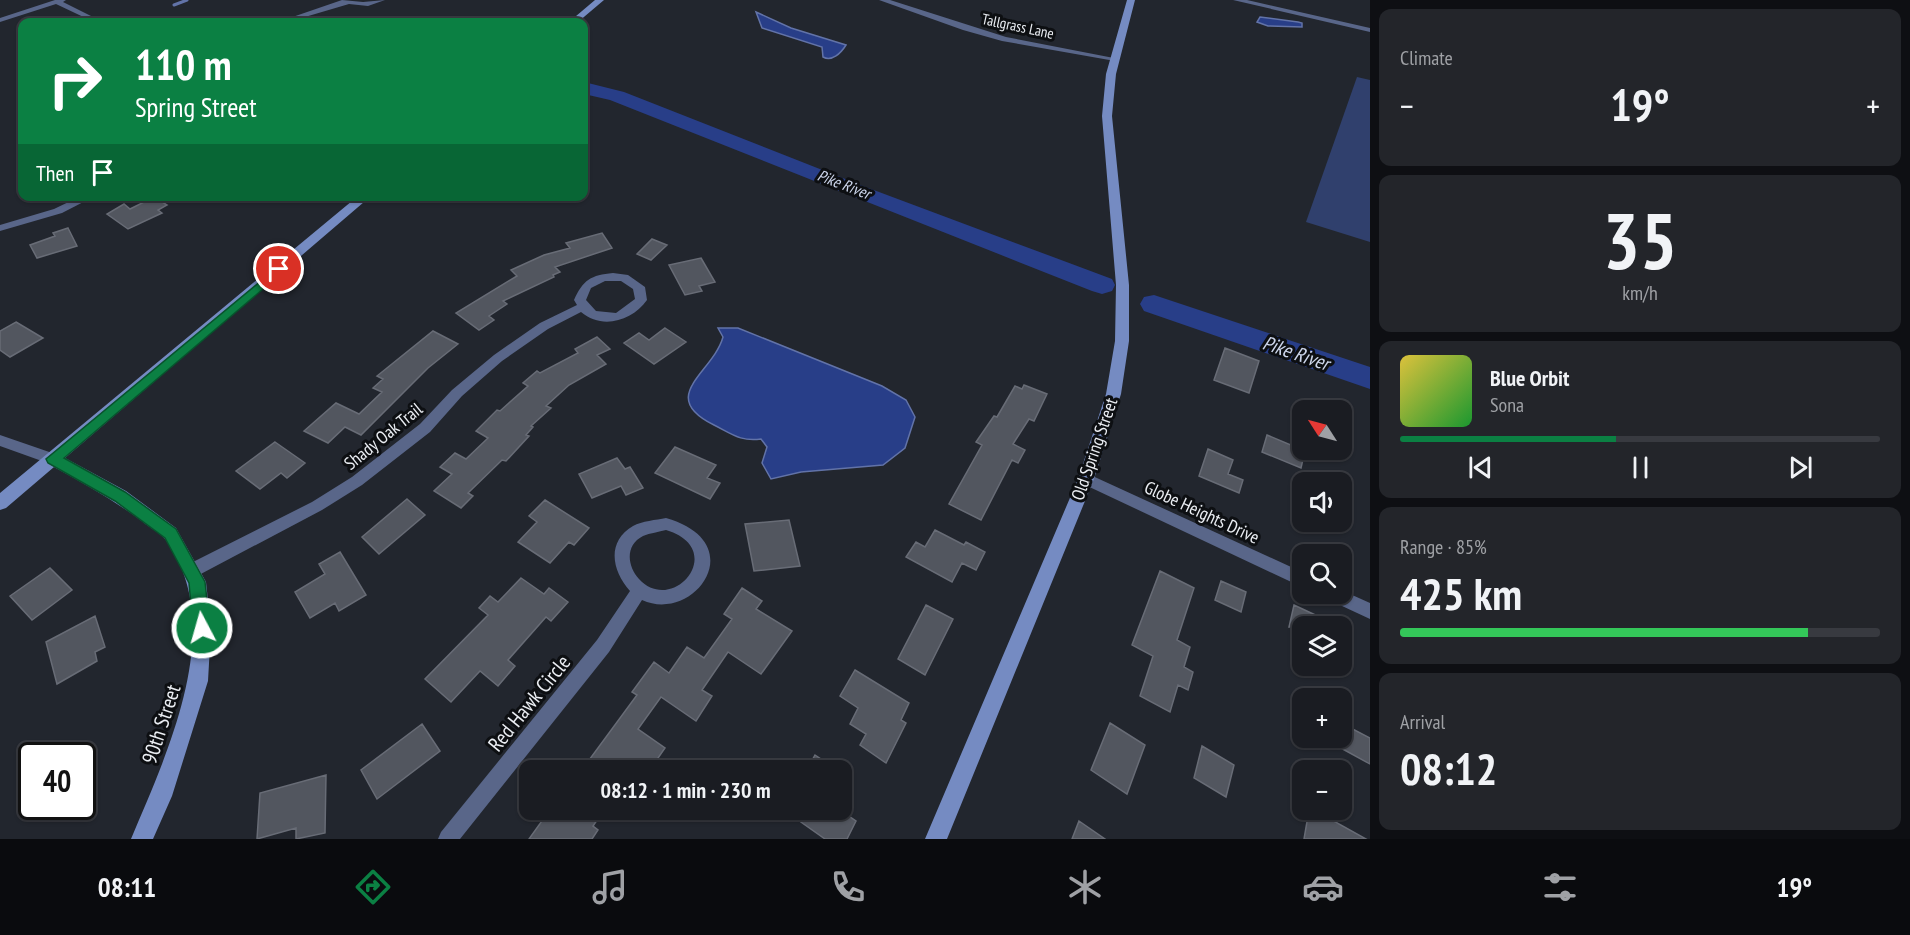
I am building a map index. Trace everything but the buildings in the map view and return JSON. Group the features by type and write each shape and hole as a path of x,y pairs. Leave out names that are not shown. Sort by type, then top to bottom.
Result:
{"street":[{"path":"294,18 347,1 364,5 381,0"},
{"path":"578,18 600,0"},
{"name":"Tallgrass Lane","path":"883,0 1005,39 1115,59"},
{"name":"Old Spring Street","path":"936,839 1086,479 1105,428 1117,381 1122,341 1123,296 1107,116 1107,93 1131,0"},
{"path":"1237,0 1370,30"},
{"path":"0,20 60,1 92,18"},
{"path":"0,228 57,211 79,201"},
{"path":"0,503 360,201"},
{"path":"613,277 632,281 642,293 637,307 623,316 603,318 587,312 582,307 580,300 586,286 603,278 613,277"},
{"name":"Shady Oak Trail","path":"190,571 317,506 357,481 425,428 457,393 498,358 544,326 582,307"},
{"name":"90th Street","path":"0,440 53,459 120,496 170,533 197,582 202,628 198,681 161,796 142,839"},
{"name":"Globe Heights Drive","path":"1086,479 1292,575"},
{"path":"653,525 679,527 691,533 703,553 703,565 690,586 666,597 639,591 629,583 622,572 623,548 630,537 653,525"},
{"name":"Red Hawk Circle","path":"448,839 603,646 639,591"},
{"path":"1352,603 1370,611"}],"shaded area":[{"path":"756,12 791,28 846,45 836,56 823,57 822,47 762,28"},
{"path":"1260,17 1298,22 1302,23 1302,27 1268,26 1257,22"},
{"path":"1357,77 1370,80 1370,242 1306,222"},
{"path":"718,328 738,328 882,386 906,400 915,417 905,448 883,465 801,472 771,479 762,463 767,447 761,439 742,438 732,434 697,414 690,404 689,394 693,384 717,350 723,337"}],"waterway":[{"path":"174,5 187,0"},
{"name":"Pike River","path":"588,89 617,96 855,191 1102,285"},
{"name":"Pike River","path":"1154,304 1370,378"}],"route":[{"path":"202,628 197,582 170,533 120,496 53,459 279,269"}]}
